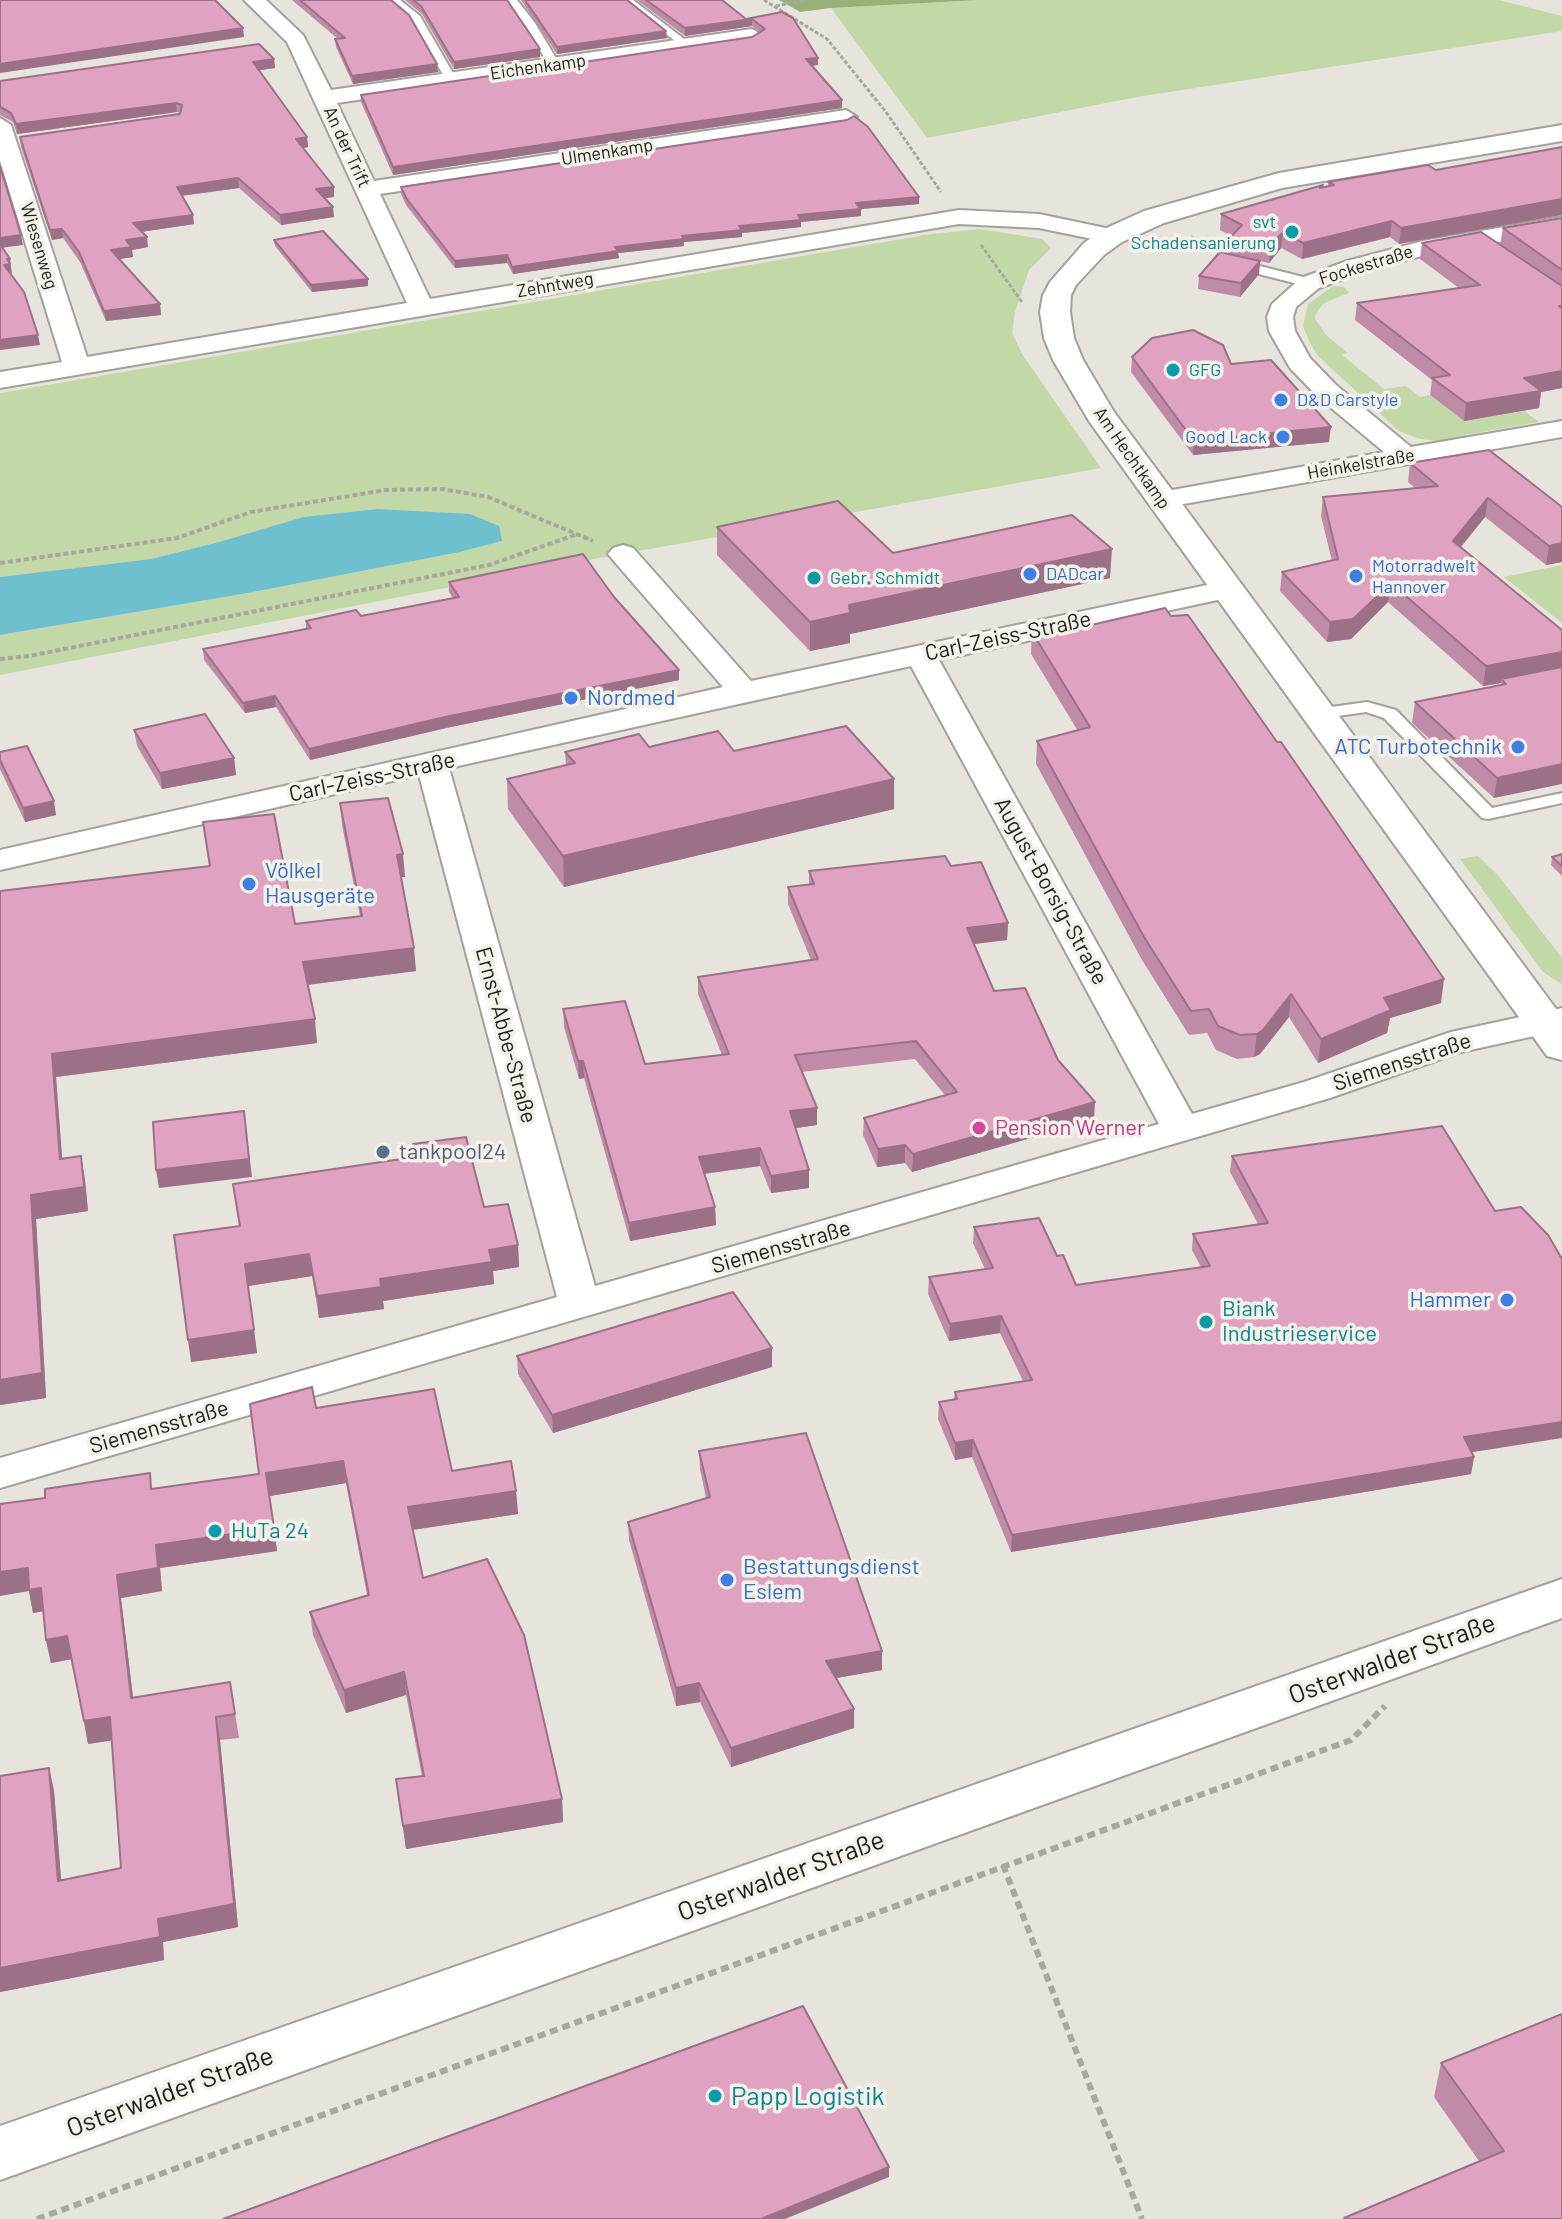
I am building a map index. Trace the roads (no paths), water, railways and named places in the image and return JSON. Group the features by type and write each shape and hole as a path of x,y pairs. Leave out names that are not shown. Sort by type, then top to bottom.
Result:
{"street":[{"name":"An der Trift","path":"254,0 296,39 421,307"},
{"name":"Eichenkamp","path":"324,98 752,35"},
{"path":"264,44 296,39"},
{"name":"Ulmenkamp","path":"368,189 846,117"},
{"name":"Am Hechtkamp","path":"1556,1030 1317,714 1085,391 1068,360 1057,326 1057,295 1064,282 1094,249 1112,236 1173,210 1279,181 1562,133"},
{"name":"Wiesenweg","path":"9,135 77,367"},
{"name":"Zehntweg","path":"0,380 959,217 1039,221 1112,236"},
{"name":"Fockestraße","path":"1405,456 1311,376 1289,346 1280,317 1285,304 1310,283 1387,257 1486,244 1562,224"},
{"name":"Heinkelstraße","path":"1161,500 1562,429"},
{"path":"623,554 744,692"},
{"name":"Carl-Zeiss-Straße","path":"0,860 744,692 1226,590"},
{"name":"August-Borsig-Straße","path":"921,655 1181,1128"},
{"name":"Ernst-Abbe-Straße","path":"432,764 580,1306"},
{"name":"Siemensstraße","path":"0,1473 1317,1090 1451,1043 1556,1030"},
{"name":"Osterwalder Straße","path":"0,2153 1562,1598"}],"lane":[{"path":"393,0 416,18 451,80"},
{"path":"511,0 531,25 554,65"},
{"path":"626,0 687,45"},
{"path":"1226,262 1265,269 1310,283"},
{"path":"1317,714 1367,707 1397,712 1488,814 1562,798"}],"water":[{"path":"377,509 470,514 499,526 502,541 248,593 0,635 0,577 151,559 303,517"}],"place":[{"name":"svt Schadensanierung","path":"1292,232"},
{"name":"GFG","path":"1173,370"},
{"name":"D&D Carstyle","path":"1281,400"},
{"name":"Good Lack","path":"1283,437"},
{"name":"DADcar","path":"1030,574"},
{"name":"Motorradwelt Hannover","path":"1356,576"},
{"name":"Gebr. Schmidt","path":"814,578"},
{"name":"Nordmed","path":"571,698"},
{"name":"ATC Turbotechnik","path":"1518,747"},
{"name":"Völkel Hausgeräte","path":"249,884"},
{"name":"Pension Werner","path":"979,1128"},
{"name":"tankpool24","path":"383,1152"},
{"name":"Hammer","path":"1507,1300"},
{"name":"Biank Industrieservice","path":"1206,1322"},
{"name":"HuTa 24","path":"215,1531"},
{"name":"Bestattungsdienst Eslem","path":"727,1580"},
{"name":"Papp Logistik","path":"715,2096"}]}
